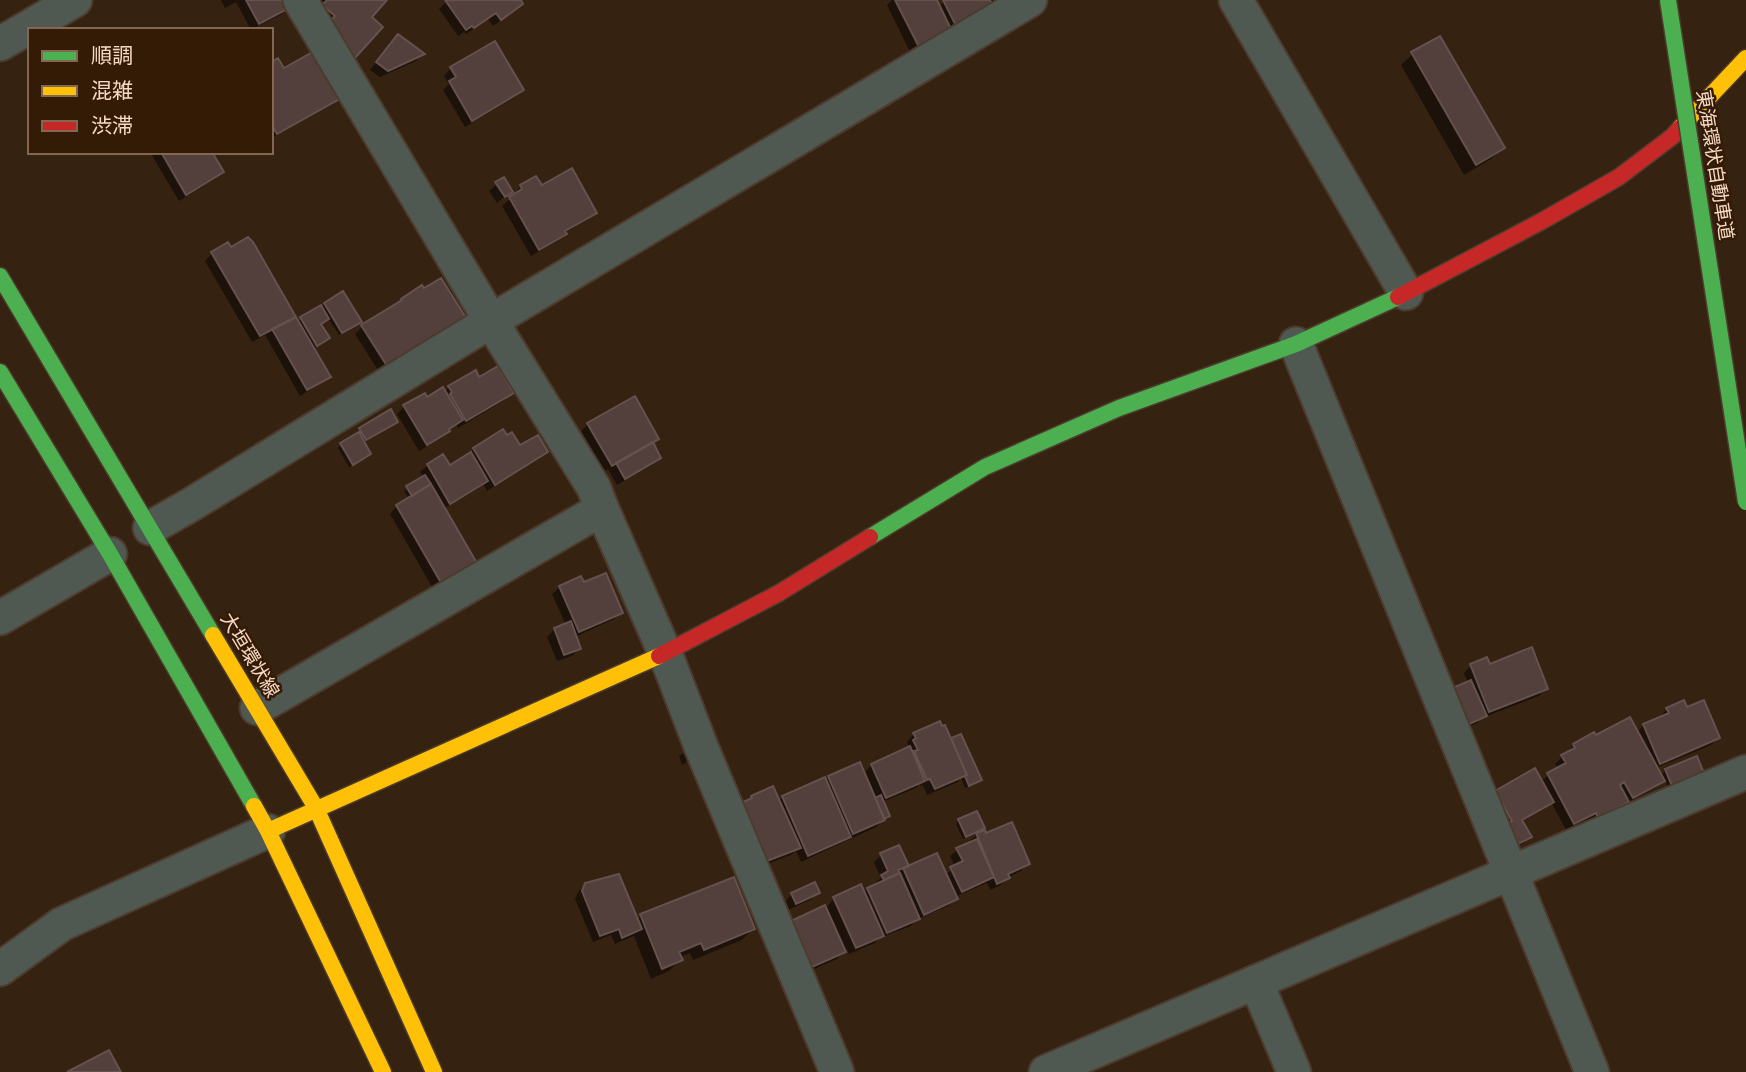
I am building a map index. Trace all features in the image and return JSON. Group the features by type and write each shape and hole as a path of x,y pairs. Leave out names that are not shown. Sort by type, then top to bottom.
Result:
{"main road":[{"name":"東海環状自動車道","path":"1668,0 1746,502"},
{"path":"268,831 665,653 779,593 985,467 1119,408 1296,344 1406,293 1619,177 1673,136 1746,58"},
{"name":"大垣環状線","path":"0,276 316,808 434,1072"},
{"path":"0,372 110,554 268,831 383,1072"}],"street":[{"path":"0,44 75,0"},
{"path":"300,0 594,488 665,653 702,749 837,1072"},
{"path":"150,528 1030,0"},
{"path":"1236,0 1406,293"},
{"path":"1296,344 1592,1072"},
{"path":"257,708 602,509"},
{"path":"0,618 110,554"},
{"path":"1046,1072 1746,772"},
{"path":"0,969 62,924 268,831"},
{"path":"1256,982 1294,1072"}],"building":[{"path":"246,0 287,0 291,7 259,24"},
{"path":"327,0 387,0 372,17 383,27 354,59 337,43 342,38 327,24 335,16 322,5"},
{"path":"445,0 521,0 523,4 501,20 496,13 474,28 472,26 466,30"},
{"path":"895,0 937,0 953,33 920,49"},
{"path":"943,0 990,0 993,6 956,26"},
{"path":"398,34 425,54 388,71 376,62"},
{"path":"1440,36 1505,148 1476,165 1411,52"},
{"path":"495,41 524,90 472,121 449,81 456,77 450,67"},
{"path":"316,50 343,97 277,134 273,127 273,61 278,58 284,68"},
{"path":"162,154 213,154 224,172 186,195"},
{"path":"572,168 597,213 539,250 509,197 522,189 520,185 536,176 542,185"},
{"path":"504,177 513,192 505,197 495,182"},
{"path":"248,237 296,317 260,336 211,252 228,242 231,247"},
{"path":"441,278 466,318 387,366 361,325 422,285 424,288"},
{"path":"343,291 362,322 342,333 324,303"},
{"path":"321,305 329,319 321,324 330,338 317,346 300,317"},
{"path":"296,317 331,377 307,390 272,329"},
{"path":"498,366 514,393 466,421 448,386 476,370 479,377"},
{"path":"443,387 463,420 427,445 403,405 425,393 427,397"},
{"path":"635,396 659,439 612,466 587,423"},
{"path":"391,409 398,422 366,440 359,428"},
{"path":"503,429 507,435 512,432 520,445 538,435 548,452 495,485 473,448"},
{"path":"359,432 371,454 353,465 340,443"},
{"path":"653,442 661,458 625,479 616,463"},
{"path":"471,452 488,481 450,504 427,464 443,454 450,465"},
{"path":"425,475 431,484 412,496 406,486"},
{"path":"431,484 478,565 443,586 396,505"},
{"path":"606,573 623,613 579,632 559,586 581,576 584,582"},
{"path":"571,621 581,649 564,655 554,628"},
{"path":"1532,647 1548,689 1489,712 1470,664 1487,657 1490,664"},
{"path":"1471,680 1487,716 1465,726 1450,689"},
{"path":"1684,700 1687,707 1704,700 1720,738 1660,764 1643,724 1669,713 1666,708"},
{"path":"1630,717 1665,781 1633,798 1624,782 1620,785 1629,802 1598,818 1596,813 1574,824 1547,773 1566,763 1561,755 1575,748 1573,744"},
{"path":"940,721 942,726 945,725 967,775 935,789 930,779 927,780 914,751 918,750 913,733"},
{"path":"961,734 982,780 969,786 951,738"},
{"path":"910,746 925,781 886,798 871,764"},
{"path":"1697,756 1706,778 1674,791 1665,769"},
{"path":"860,762 885,820 853,834 828,776"},
{"path":"1535,768 1554,802 1522,820 1532,837 1514,846 1504,825 1512,821 1495,791"},
{"path":"825,777 851,837 808,856 782,796"},
{"path":"773,786 801,848 767,861 741,803"},
{"path":"881,795 890,816 884,819 875,798"},
{"path":"977,811 985,828 966,837 958,819"},
{"path":"1012,822 1030,864 1008,874 1010,878 997,884 976,833 985,830 986,833"},
{"path":"977,839 994,877 962,892 950,867 963,861 956,848"},
{"path":"899,845 909,866 884,880 881,875 888,871 880,853"},
{"path":"937,853 958,899 924,915 903,868"},
{"path":"900,873 920,919 887,933 867,888"},
{"path":"619,874 642,929 622,938 619,929 600,936 582,891 585,883"},
{"path":"734,877 755,929 704,950 701,943 679,952 683,960 662,969 640,914"},
{"path":"815,882 820,893 796,904 791,893"},
{"path":"861,884 884,936 856,948 833,897"},
{"path":"825,905 846,952 812,967 791,921"},
{"path":"109,1050 121,1072 67,1072"}],"traffic: fast":[{"path":"1668,0 1746,502"},
{"path":"0,276 213,635"},
{"path":"870,537 985,467 1119,408 1296,344 1398,297"},
{"path":"0,372 110,554 254,806"}],"traffic: slow":[{"path":"1680,128 1746,58"},
{"path":"213,635 316,808 434,1072"},
{"path":"268,831 659,656"},
{"path":"254,806 383,1072"}],"traffic: jam":[{"path":"1398,297 1619,177 1680,128"},
{"path":"659,656 779,593 870,537"}]}
